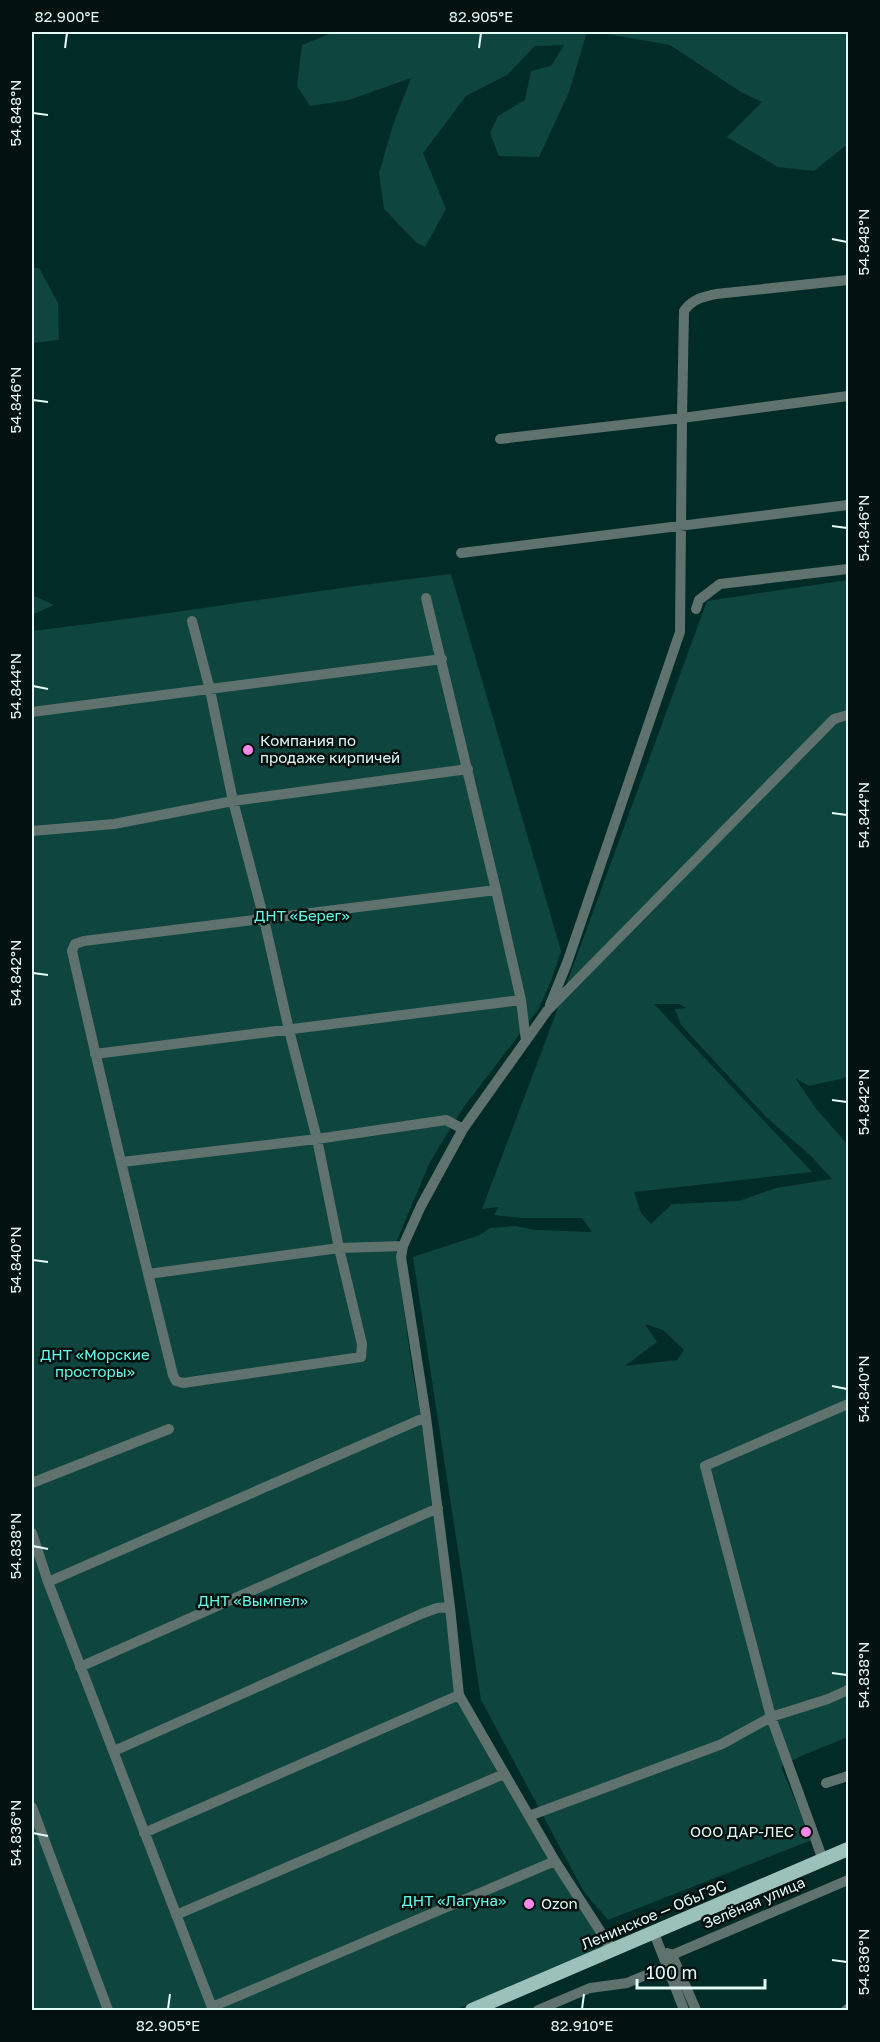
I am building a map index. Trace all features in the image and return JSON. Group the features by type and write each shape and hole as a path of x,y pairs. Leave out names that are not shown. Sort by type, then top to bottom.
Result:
{"main road":[{"name":"Ленинское — ОбьГЭС","path":"472,2010 849,1849"}],"street":[{"path":"547,1011 567,963 680,632 684,311 697,299 716,294 849,280"},
{"path":"500,439 849,396"},
{"path":"461,553 849,505"},
{"path":"696,609 699,600 720,584 849,570"},
{"path":"426,598 521,1000 526,1041"},
{"path":"192,621 210,690 232,801 264,919 289,1030 317,1138 339,1248 362,1344 361,1357 183,1383 176,1381 95,1054 72,951 75,944 84,941 264,919 496,890"},
{"path":"32,712 442,658"},
{"path":"613,1951 555,1861 459,1695 426,1417 401,1257 403,1246 420,1206 463,1128 547,1011 834,719 849,715"},
{"path":"32,831 114,824 232,801 468,769"},
{"path":"95,1054 521,1000"},
{"path":"122,1162 446,1120 463,1128"},
{"path":"148,1274 339,1248 403,1246"},
{"path":"823,1860 771,1717 705,1466 849,1404"},
{"path":"48,1582 426,1417"},
{"path":"32,1483 169,1429"},
{"path":"81,1666 438,1508"},
{"path":"32,1533 48,1582 213,2009 555,1861"},
{"path":"114,1751 421,1614 437,1608 450,1607"},
{"path":"529,1816 722,1744 771,1717 849,1690"},
{"path":"144,1833 459,1695"},
{"path":"176,1915 504,1774"},
{"path":"826,1783 849,1776"},
{"path":"32,1807 108,2010"},
{"name":"Зелёная улица","path":"672,1955 849,1880"},
{"path":"654,1933 684,2010"},
{"path":"660,1948 672,1955 696,2010"},
{"path":"538,2010 590,1988 627,1983 667,1966"}],"green space":[{"path":"334,32 587,32 569,92 539,157 499,156 490,133 498,116 525,100 531,71 551,66 564,45 535,46 507,75 466,96 423,153 446,209 425,247 417,243 384,209 379,173 393,125 411,78 349,100 310,106 297,86 302,45"},
{"path":"595,32 848,32 848,149 845,146 814,171 778,167 727,137 762,102 741,92 670,45"},
{"path":"32,268 39,268 58,303 59,340 32,343"},
{"path":"451,574 561,951 538,1010 463,1108 430,1162 395,1245 420,1411 457,1701 605,1947 454,2010 32,2010 32,631"},
{"path":"848,580 848,1077 809,1086 795,1078 817,1110 848,1145 848,1737 801,1756 781,1767 812,1840 608,1920 584,1892 481,1700 413,1257 480,1235 490,1228 516,1226 535,1230 592,1232 582,1218 523,1218 494,1215 499,1207 482,1209 707,601","holes":["654,1004 679,1004 686,1008 675,1009 681,1025 766,1117 811,1156 832,1179 776,1188 739,1201 672,1204 651,1224 641,1213 634,1192 812,1172","645,1324 663,1330 684,1350 677,1360 625,1366 657,1342"]},
{"path":"32,595 54,605 32,615"}],"place":[{"name":"Компания по продаже кирпичей","path":"248,750"},
{"name":"ООО ДАР-ЛЕС","path":"806,1832"},
{"name":"Ozon","path":"529,1904"}],"park label":[{"name":"ДНТ «Берег»","path":"302,916"},
{"name":"ДНТ «Морские просторы»","path":"95,1364"},
{"name":"ДНТ «Вымпел»","path":"253,1601"},
{"name":"ДНТ «Лагуна»","path":"454,1901"}]}
